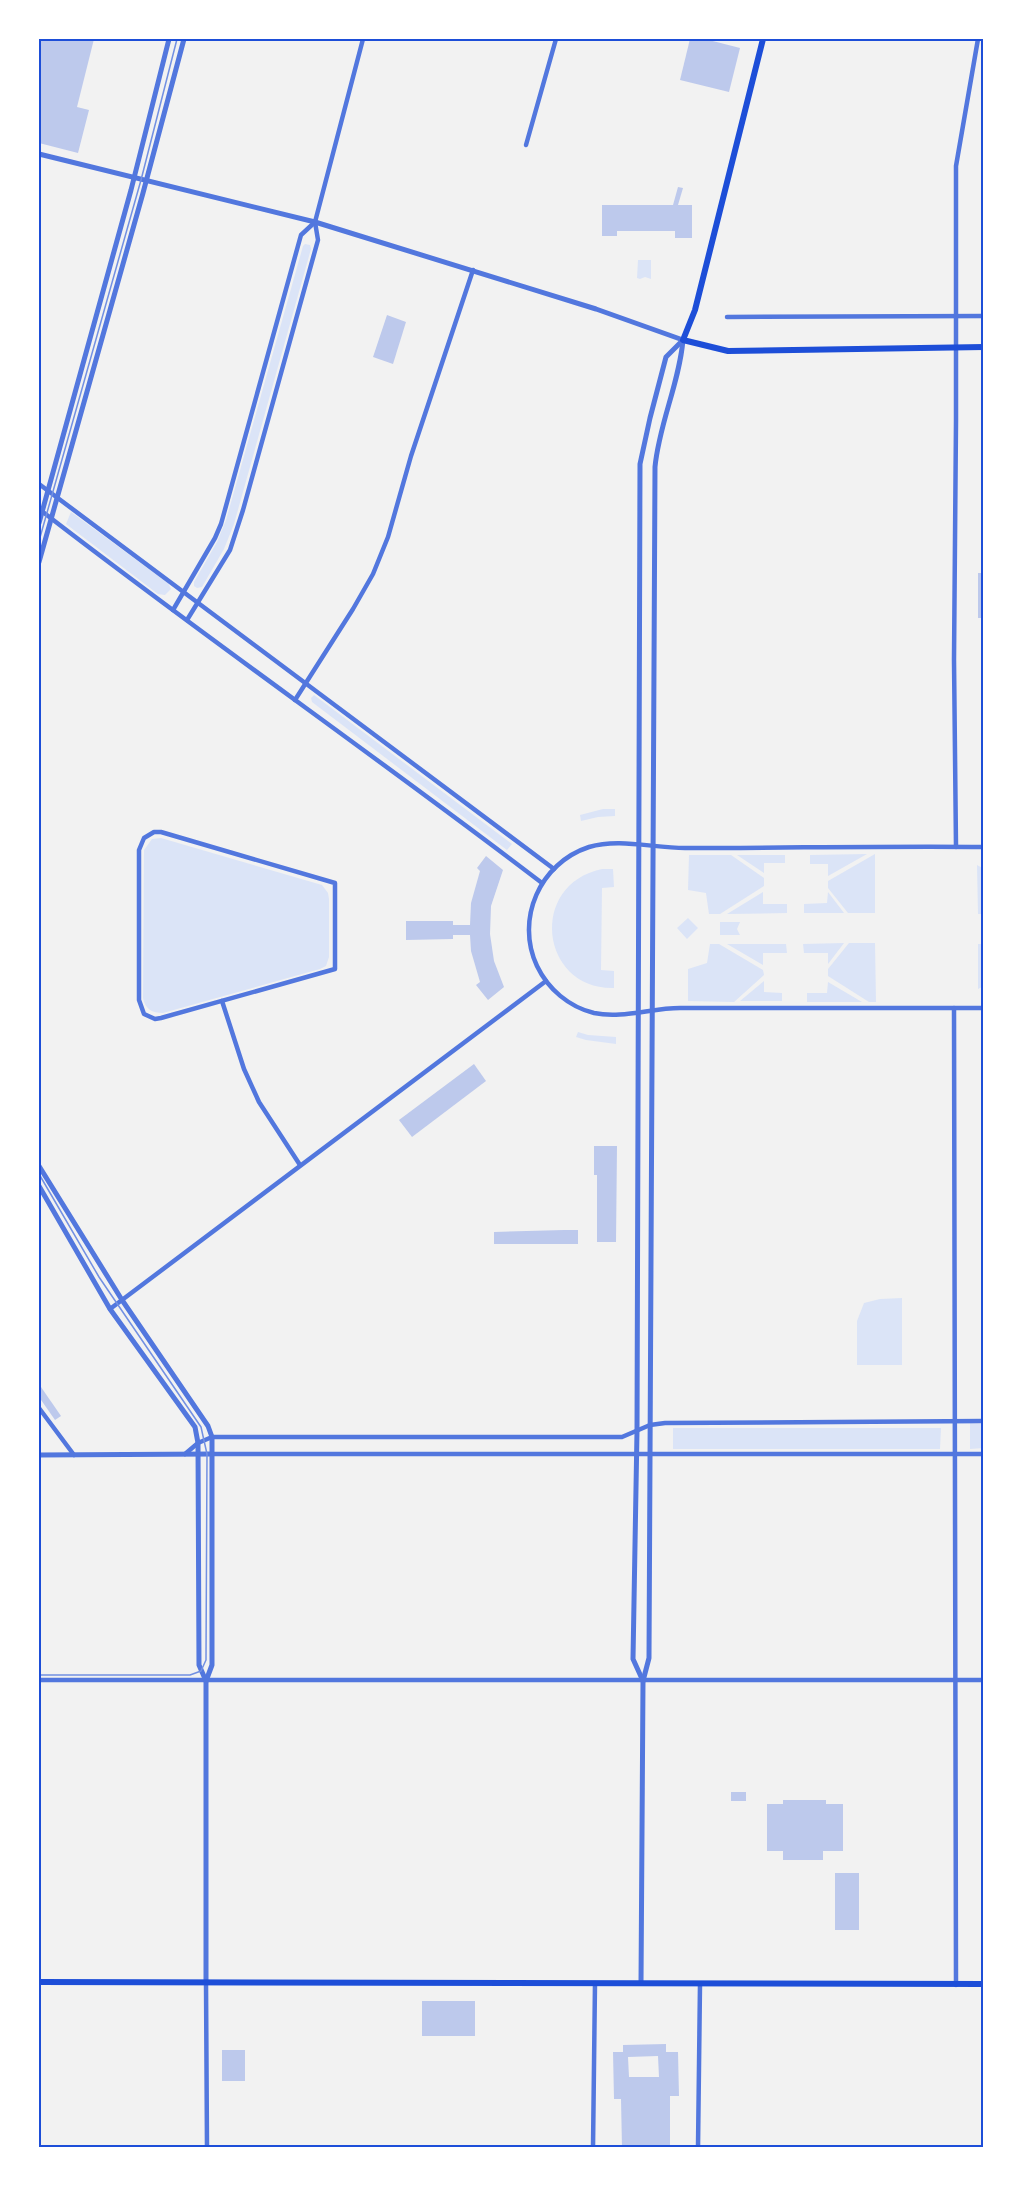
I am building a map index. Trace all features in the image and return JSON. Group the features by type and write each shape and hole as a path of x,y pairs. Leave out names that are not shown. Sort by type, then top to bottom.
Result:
{"main road":[{"path":"763,39 695,310 682,340 728,351 984,347"},
{"path":"39,1982 984,1984"}],"street":[{"path":"39,523 134,178 169,39"},
{"path":"39,562 184,39"},
{"path":"187,620 230,550 243,510 318,240 315,222 363,39"},
{"path":"526,145 556,39"},
{"path":"956,847 954,615 956,166 978,39"},
{"path":"39,154 315,222 618,316 682,340"},
{"path":"173,610 216,538 301,235 315,222"},
{"path":"295,700 373,574 388,537 411,456 473,270"},
{"path":"727,317 984,316"},
{"path":"643,1681 633,1659 637,1431 640,464 666,357 682,340"},
{"path":"641,1983 643,1681 649,1658 655,467 658,447 681,361 682,340"},
{"path":"39,483 554,868"},
{"path":"41,510 542,883"},
{"path":"639,825 653,825"},
{"path":"161,832 335,883 335,969 222,1001 155,1019 144,1014 140,1008 139,850 148,834 161,832"},
{"path":"984,847 653,847 620,843 592,846 571,855 554,868 542,883 531,907 529,929 531,951 546,981 562,997 592,1012 620,1015 652,1010 984,1008"},
{"path":"110,1309 546,981"},
{"path":"222,1001 244,1069 259,1102 300,1165"},
{"path":"954,1008 956,1985"},
{"path":"638,1036 652,1036"},
{"path":"39,1166 122,1300 208,1426 212,1437 212,1665 206,1681 207,2148"},
{"path":"39,1186 110,1309 195,1427 198,1443 199,1665 206,1681"},
{"path":"39,1408 74,1455"},
{"path":"185,1454 198,1443 212,1437 622,1437 650,1425 665,1423 984,1421"},
{"path":"39,1455 984,1454"},
{"path":"39,1680 984,1680"},
{"path":"593,2148 595,1983"},
{"path":"698,2148 700,1984"}],"shaded area":[{"path":"305,244 310,245 311,249 234,524 224,549 202,587 197,588 194,582 217,542 226,520"},
{"path":"638,260 651,260 651,279 637,278"},
{"path":"71,512 168,583 171,589 165,595 158,594 66,524"},
{"path":"314,695 512,844 507,850 312,702 311,698"},
{"path":"603,809 615,809 615,816 581,821 580,815"},
{"path":"161,838 322,885 329,899 329,957 326,966 163,1013 150,1010 143,998 144,850 152,839"},
{"path":"867,854 828,876 828,864 810,864 810,855"},
{"path":"875,854 875,913 848,913 828,888 828,881"},
{"path":"689,855 731,855 764,878 764,886 720,914 709,914 706,893 688,890"},
{"path":"737,855 785,855 785,863 764,863 764,873"},
{"path":"977,865 984,869 984,914 978,914"},
{"path":"602,869 613,869 614,887 602,888 601,970 614,971 614,988 589,984 571,972 558,955 552,935 554,914 562,895 578,879"},
{"path":"763,892 763,904 787,904 787,913 727,914"},
{"path":"828,892 844,913 804,913 804,904 827,903"},
{"path":"688,918 698,928 687,939 677,928"},
{"path":"720,922 740,922 737,929 740,935 720,935"},
{"path":"844,943 828,964 828,953 804,953 803,944"},
{"path":"849,943 875,943 876,1002 869,1002 828,976 828,969"},
{"path":"710,944 719,944 763,970 764,975 734,1002 688,1001 688,969 707,963"},
{"path":"727,944 786,944 787,953 763,953 763,965"},
{"path":"978,944 984,944 984,986 978,989"},
{"path":"764,981 764,992 782,993 782,1001 740,1001"},
{"path":"828,982 862,1002 807,1002 807,993 827,993"},
{"path":"578,1032 616,1037 616,1044 576,1037"},
{"path":"902,1298 902,1365 857,1365 857,1321 864,1303 880,1299"},
{"path":"970,1423 984,1424 984,1448 970,1449"},
{"path":"673,1428 941,1428 940,1449 673,1449"}],"building":[{"path":"39,39 94,39 77,107 89,110 78,153 39,143"},
{"path":"690,39 705,39 740,48 729,92 680,80"},
{"path":"678,187 683,188 678,205 692,205 692,238 675,238 675,231 617,231 617,236 602,236 602,205 673,205"},
{"path":"387,315 406,322 393,364 373,357"},
{"path":"978,573 984,573 984,618 978,618"},
{"path":"486,856 503,870 491,906 490,934 494,961 504,987 488,1000 476,985 480,982 471,951 470,935 453,935 453,939 406,940 406,921 453,921 453,925 470,925 471,903 480,871 477,868"},
{"path":"474,1064 486,1081 412,1137 399,1120"},
{"path":"594,1146 617,1146 616,1242 597,1242 597,1175 594,1175"},
{"path":"578,1230 578,1244 494,1244 494,1232"},
{"path":"41,1387 61,1416 55,1420 39,1397"},
{"path":"731,1792 746,1792 746,1801 731,1801"},
{"path":"783,1800 826,1800 826,1804 843,1804 843,1851 823,1851 823,1860 783,1860 783,1851 767,1851 767,1804 783,1804"},
{"path":"835,1873 859,1873 859,1930 835,1930"},
{"path":"422,2001 475,2001 475,2036 422,2036"},
{"path":"666,2044 666,2052 678,2052 679,2096 670,2096 670,2148 622,2148 621,2099 614,2099 613,2052 623,2052 623,2045","holes":["658,2056 659,2077 629,2077 628,2057"]},
{"path":"222,2050 245,2050 245,2081 222,2081"}],"tram line":[{"path":"39,541 141,180 177,39"},
{"path":"39,1174 99,1277 201,1427 207,1454 206,1660 201,1671 190,1675 39,1675"}]}
